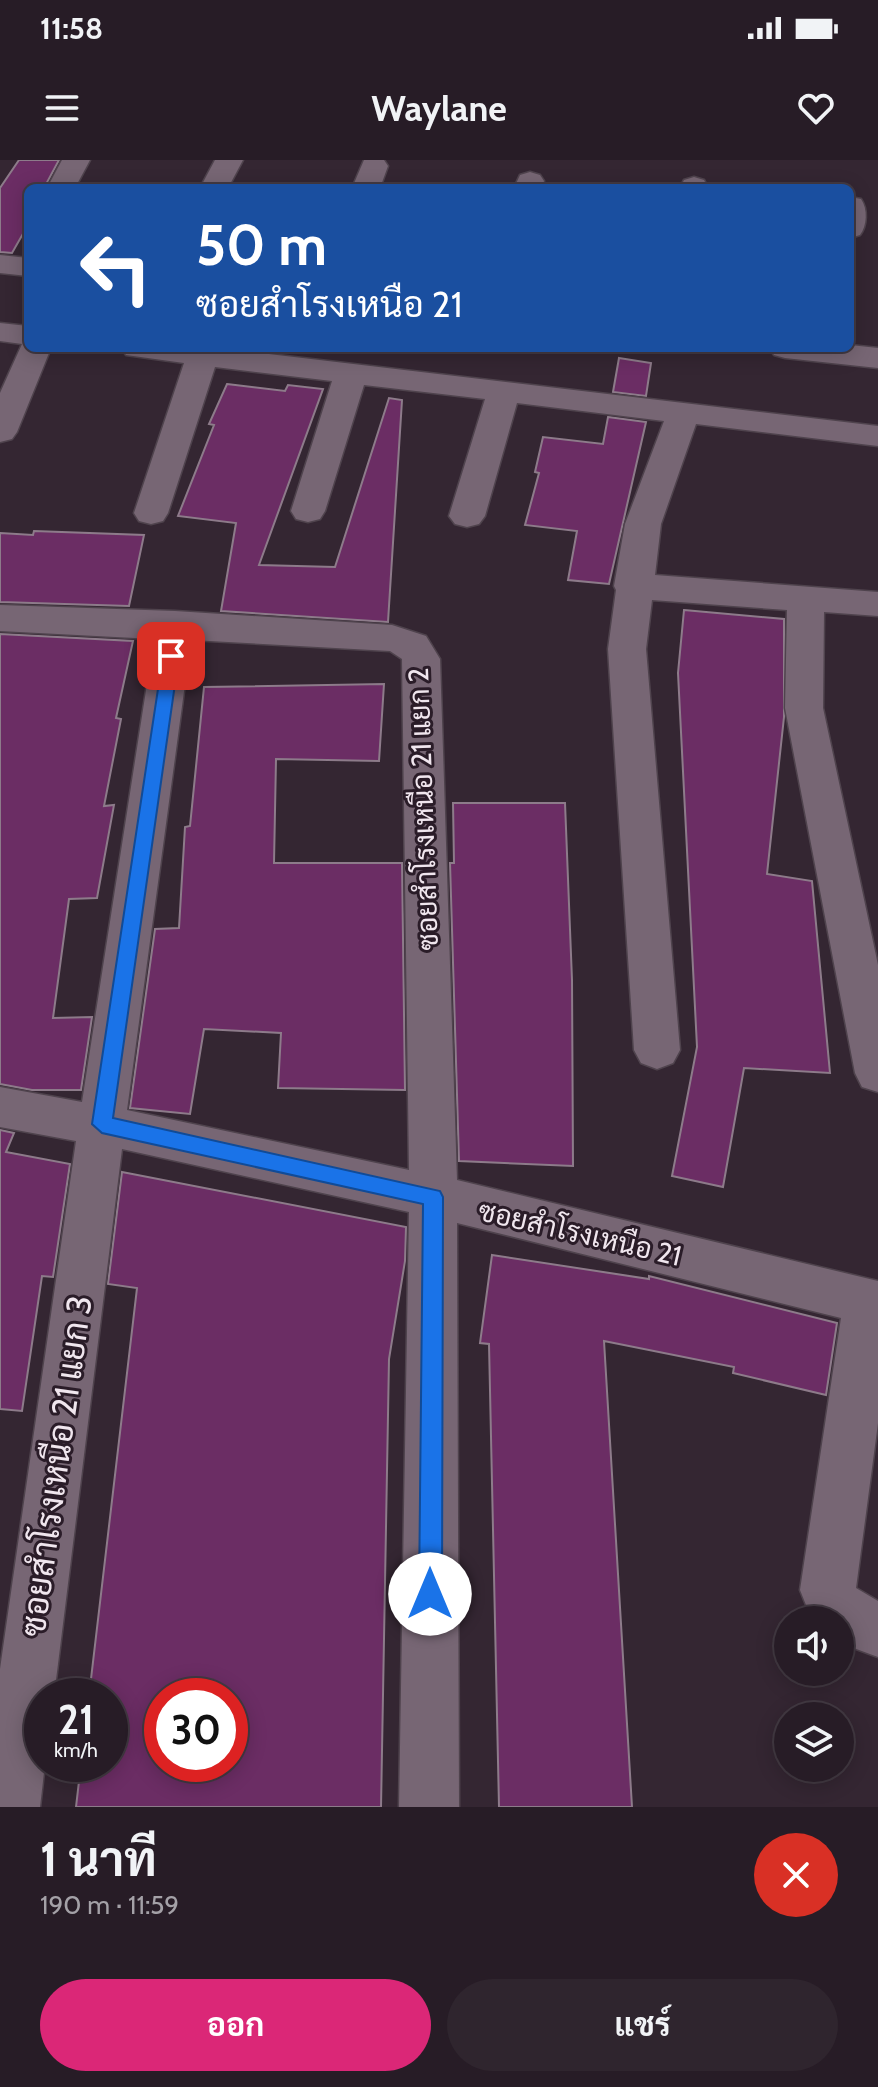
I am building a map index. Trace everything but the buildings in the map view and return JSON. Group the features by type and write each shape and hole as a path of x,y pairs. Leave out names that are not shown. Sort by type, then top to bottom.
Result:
{"street":[{"path":"63,184 76,160"},
{"path":"216,184 229,160"},
{"path":"0,332 24,335"},
{"path":"0,432 33,352"},
{"path":"170,352 878,436"},
{"path":"851,352 878,358"},
{"path":"151,513 202,356"},
{"path":"308,511 351,373"},
{"path":"467,516 504,391"},
{"path":"657,1050 627,649 632,586 643,524 683,413"},
{"path":"632,586 878,604"},
{"path":"806,599 804,708 878,1073"},
{"name":"ซอยสำโรงเหนือ 21 แยก 2","path":"0,618 175,624 392,638 413,645 421,659 433,1197 429,1807"},
{"name":"ซอยสำโรงเหนือ 21 แยก 3","path":"10,1807 102,1124 175,624"},
{"name":"ซอยสำโรงเหนือ 21","path":"0,1107 102,1124 433,1197 873,1303"},
{"path":"873,1303 828,1590 833,1607 848,1620 878,1629"}],"route":[{"path":"171,656 102,1124 433,1197 430,1594"}]}
